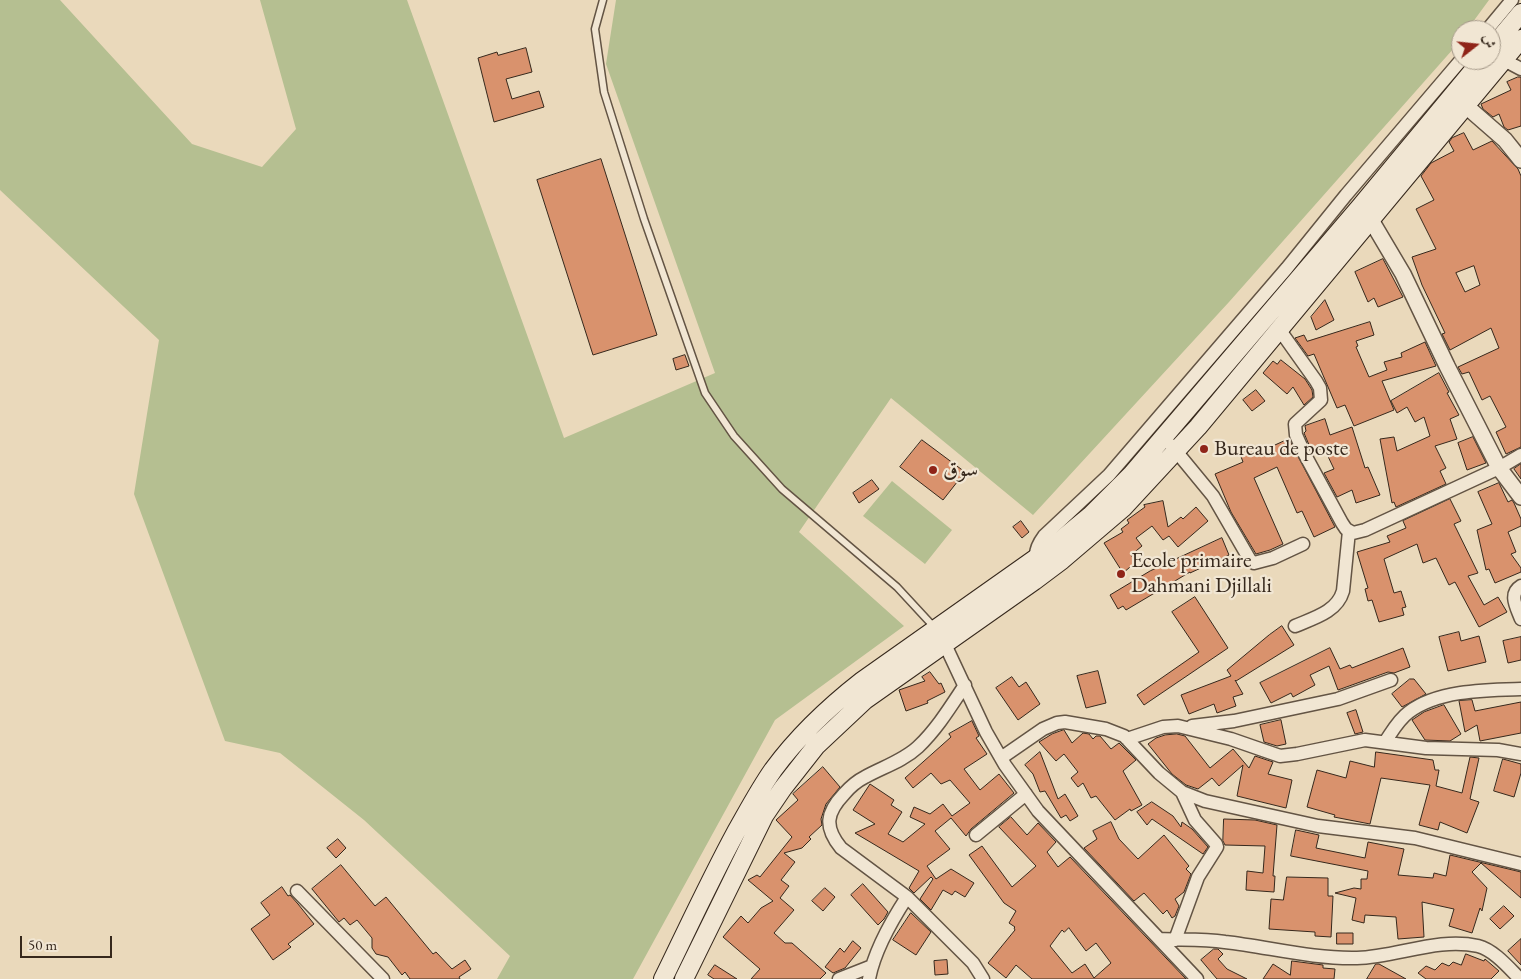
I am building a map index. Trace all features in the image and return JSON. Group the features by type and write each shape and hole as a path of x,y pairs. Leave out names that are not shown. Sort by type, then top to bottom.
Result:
{"main road":[{"path":"1501,49 1521,13"},
{"path":"1501,52 1521,38"},
{"path":"1460,100 1476,70"},
{"path":"684,979 764,816 816,746 865,700 946,644 1040,565 1132,474 1366,213 1485,70"},
{"path":"663,979 718,865 756,796 774,769 795,743 839,699 935,628 1040,565 1123,508 1176,451 1279,329 1366,213"}],"street":[{"path":"1495,20 1512,0"},
{"path":"1501,56 1521,69"},
{"path":"1040,565 1037,547 1044,536 1109,475 1287,268 1346,195 1452,70"},
{"path":"1460,100 1505,140 1521,160"},
{"path":"1346,195 1366,213 1403,274 1446,366 1499,468 1521,497"},
{"path":"1279,329 1320,388 1321,400 1295,424 1296,435 1322,490 1349,531 1353,533 1365,530 1499,468 1521,455"},
{"path":"1164,438 1213,496 1250,560 1254,563 1273,558 1303,544"},
{"path":"1295,626 1323,614 1340,600 1343,591 1349,531"},
{"path":"1521,586 1516,589 1513,598 1521,619"},
{"path":"935,628 946,644 986,732 1001,758 1038,811 1160,940 1191,977"},
{"path":"1187,727 1242,719 1338,699 1391,680"},
{"path":"965,685 941,721 919,747 903,759 857,781 837,801 830,812 829,818 831,831 840,848 907,897 973,963 983,979"},
{"path":"1385,742 1409,712 1429,701 1464,692 1521,689"},
{"path":"1001,758 1043,729 1060,722 1106,729 1127,739 1159,773 1182,792 1205,801 1318,826 1415,838 1521,864"},
{"path":"1127,739 1163,727 1178,726 1231,738 1280,756 1365,740 1426,748 1498,750 1521,754"},
{"path":"1175,940 1198,877 1217,847 1195,820 1182,792"},
{"path":"976,836 1026,794"},
{"path":"297,891 383,979"},
{"path":"870,979 872,966 899,909 907,897"},
{"path":"1160,940 1225,942 1318,957 1344,958 1359,958 1447,944 1479,946 1488,950 1520,979"},
{"path":"839,979 872,966"}],"lane":[{"path":"603,0 595,29 604,92 644,219 705,393 734,436 782,489 897,587 935,628"}],"green space":[{"path":"0,0 60,0 192,144 262,167 296,129 260,0 407,0 564,438 715,373 606,64 616,0 1489,0 1474,20 1451,20 1451,51 1229,302 1033,515 891,398 799,532 904,626 775,720 633,979 497,979 510,956 364,820 280,753 225,741 134,494 159,340 0,190"},
{"path":"892,481 952,530 925,564 863,516"}],"building":[{"path":"526,48 532,72 506,79 512,99 539,91 544,107 494,122 478,58 497,52 498,55"},
{"path":"1521,77 1521,126 1508,130 1504,127 1499,114 1493,117 1483,109 1481,104 1511,90 1507,82"},
{"path":"1464,133 1473,150 1492,141 1518,169 1521,176 1521,447 1506,454 1496,432 1506,427 1490,396 1482,400 1469,372 1462,374 1458,367 1499,348 1491,328 1450,350 1442,334 1445,333 1422,285 1412,257 1436,249 1416,209 1434,200 1421,176 1431,163 1454,151 1449,142 1452,138","holes":["1474,266 1480,285 1465,292 1456,273"]},
{"path":"601,159 657,335 593,355 537,180"},
{"path":"1383,259 1403,297 1378,307 1374,298 1368,302 1355,272"},
{"path":"1325,300 1334,320 1316,330 1311,317"},
{"path":"1370,322 1374,335 1356,341 1358,346 1356,347 1369,377 1387,370 1384,362 1402,357 1401,353 1425,342 1436,366 1382,381 1394,410 1354,426 1345,405 1337,408 1314,354 1308,356 1295,338 1304,335 1307,341"},
{"path":"685,355 689,366 676,370 673,359"},
{"path":"1281,360 1305,379 1312,390 1313,397 1304,405 1293,387 1287,394 1263,373 1273,361 1277,364"},
{"path":"1439,373 1459,415 1450,419 1457,439 1435,446 1446,468 1440,471 1446,484 1396,507 1394,502 1392,503 1380,439 1394,437 1397,451 1430,436 1424,417 1415,422 1407,407 1397,413 1391,401"},
{"path":"1256,390 1265,401 1252,411 1243,400"},
{"path":"1325,419 1330,435 1352,427 1365,468 1368,467 1380,495 1356,503 1352,490 1337,497 1324,473 1334,469 1324,448 1312,452 1304,433 1306,431 1305,426"},
{"path":"1473,437 1486,463 1467,470 1458,443"},
{"path":"1289,439 1335,527 1314,537 1302,511 1297,513 1277,467 1254,478 1283,544 1256,554 1231,512 1215,474 1243,462 1240,454 1258,445 1261,451"},
{"name":"سوق","path":"922,440 965,472 943,500 900,467"},
{"path":"1521,464 1521,479 1514,469"},
{"path":"872,480 879,489 859,503 853,493"},
{"path":"1499,483 1508,502 1512,500 1514,503 1521,519 1521,526 1508,532 1516,552 1511,554 1521,568 1521,572 1495,583 1489,569 1486,570 1477,530 1492,524 1478,492"},
{"path":"1450,499 1461,521 1454,524 1478,573 1468,576 1484,605 1498,597 1507,612 1479,627 1455,582 1449,585 1436,558 1423,563 1417,544 1384,559 1394,593 1401,591 1406,607 1402,608 1404,615 1379,622 1372,600 1368,601 1365,589 1368,588 1357,552 1390,542 1387,536 1406,528 1403,521"},
{"path":"1163,501 1168,527 1181,517 1183,519 1196,507 1208,521 1178,547 1169,536 1163,540 1152,526 1136,538 1142,546 1131,555 1136,562 1123,573 1104,543 1123,532 1121,529 1129,523 1127,520 1145,507 1144,505"},
{"path":"1021,521 1029,532 1022,538 1013,527"},
{"path":"1222,538 1229,555 1190,572 1126,610 1123,606 1118,609 1110,595 1150,571"},
{"path":"1195,597 1228,648 1144,705 1137,695 1199,652 1172,612"},
{"path":"1282,626 1294,645 1235,680 1243,694 1233,697 1236,706 1217,713 1214,704 1189,714 1181,695 1231,676 1227,670"},
{"path":"1459,632 1461,641 1479,636 1486,662 1448,671 1439,637"},
{"path":"1521,637 1521,660 1508,663 1503,641"},
{"path":"1330,648 1340,669 1350,665 1352,668 1403,648 1410,667 1394,673 1388,672 1338,690 1329,666 1310,675 1315,685 1293,697 1291,693 1271,703 1260,683"},
{"path":"1098,671 1106,703 1086,708 1077,676"},
{"path":"930,672 939,684 941,683 945,692 927,701 928,703 906,711 899,690 925,681 922,677"},
{"path":"1012,677 1019,687 1026,682 1040,704 1018,720 996,688"},
{"path":"1410,679 1414,679 1426,694 1402,707 1392,694"},
{"path":"1472,700 1475,711 1521,702 1521,733 1480,741 1477,725 1465,732 1459,701"},
{"path":"1444,705 1461,734 1450,741 1425,740 1412,720 1424,712"},
{"path":"1356,710 1363,732 1355,734 1347,713"},
{"path":"1281,720 1286,744 1277,746 1264,742 1260,725"},
{"path":"972,721 979,736 976,738 987,754 964,769 980,790 999,774 1014,793 971,829 966,836 951,818 935,831 950,849 927,866 936,879 951,869 974,883 965,897 955,891 952,895 943,890 931,910 920,899 933,879 931,877 914,893 909,888 919,871 855,833 875,824 853,810 870,784 894,800 891,805 902,812 888,834 903,842 925,824 910,817 914,807 930,814 943,804 952,816 970,803 950,780 941,784 931,773 913,788 905,778 951,737 949,734"},
{"path":"1064,730 1072,743 1083,733 1089,734 1093,739 1096,736 1100,736 1111,749 1119,743 1136,760 1123,771 1142,805 1131,811 1130,809 1115,820 1096,796 1091,798 1083,783 1078,787 1071,778 1078,772 1064,754 1056,761 1039,742 1052,734"},
{"path":"1177,734 1185,736 1210,768 1233,749 1249,768 1255,756 1273,762 1268,774 1292,780 1286,808 1237,796 1243,765 1219,786 1212,778 1198,789 1186,785 1172,774 1148,744 1156,738"},
{"path":"1040,752 1058,799 1065,794 1078,816 1070,821 1066,815 1061,818 1045,791 1040,792 1033,774 1025,765"},
{"path":"1376,752 1433,760 1435,770 1439,770 1436,786 1462,793 1470,757 1479,758 1470,799 1479,802 1467,833 1440,822 1438,830 1419,825 1430,785 1381,778 1370,824 1334,817 1335,815 1307,807 1317,770 1346,778 1350,761 1374,767"},
{"path":"1503,759 1521,764 1521,773 1514,797 1494,791"},
{"path":"823,767 840,787 826,804 821,819 822,825 809,837 811,839 802,848 784,853 795,862 781,880 789,886 780,898 794,910 774,933 785,943 792,943 826,973 820,979 751,979 760,969 723,937 741,916 748,923 761,908 773,901 748,880 757,875 760,877 792,837 776,820 798,800 793,794"},
{"path":"1152,802 1173,816 1181,827 1182,822 1192,829 1208,847 1203,854 1152,819 1147,825 1137,812"},
{"path":"1011,817 1027,835 1038,823 1056,842 1047,852 1058,867 1070,857 1186,979 1032,979 1016,965 1006,978 988,963 1015,930 1015,927 1009,923 1016,911 1004,903 969,855 982,846 1012,887 1036,866 999,827","holes":["1069,928 1086,951 1096,943 1111,963 1094,978 1085,964 1072,973 1050,946 1062,930 1064,932"]},
{"path":"1224,819 1255,820 1277,825 1273,876 1275,876 1274,892 1246,890 1247,871 1263,873 1265,846 1225,845 1223,841"},
{"path":"1111,822 1119,839 1138,859 1164,835 1189,866 1186,869 1191,874 1184,892 1175,899 1179,906 1175,916 1172,918 1167,910 1163,914 1144,893 1134,901 1084,848 1097,839 1093,831"},
{"path":"1296,830 1319,835 1316,848 1365,858 1368,842 1404,849 1398,875 1433,878 1434,873 1446,876 1450,855 1521,872 1521,898 1481,863 1472,872 1487,888 1482,911 1480,908 1472,933 1449,926 1454,909 1422,902 1424,937 1398,939 1396,917 1365,915 1364,923 1352,920 1356,898 1335,893 1354,888 1361,889 1361,879 1367,879 1368,871 1291,856"},
{"path":"338,839 346,848 336,858 327,848"},
{"path":"341,865 375,906 386,897 433,954 436,952 452,969 465,960 471,969 459,977 460,979 410,979 405,972 402,975 388,957 376,954 372,948 372,938 357,920 350,925 344,918 339,922 312,889"},
{"path":"1287,877 1328,878 1328,896 1333,896 1331,937 1315,936 1315,932 1269,929 1271,899 1283,900"},
{"path":"863,884 888,912 878,925 851,895"},
{"path":"282,887 314,924 288,944 291,947 273,960 251,929 270,915 261,903"},
{"path":"825,888 835,897 823,911 812,901"},
{"path":"1504,906 1514,916 1500,929 1490,919"},
{"path":"911,913 931,932 916,955 893,940"},
{"path":"1337,933 1353,933 1353,944 1337,944"},
{"path":"1521,939 1521,965 1508,951"},
{"path":"853,941 861,948 845,968 833,973 825,967 840,948 844,952"},
{"path":"1214,949 1218,949 1223,954 1218,959 1227,969 1247,979 1217,979 1201,960"},
{"path":"1466,954 1484,961 1485,959 1499,971 1491,979 1426,979 1418,973 1426,966 1435,970 1442,963 1449,966 1453,962 1461,965"},
{"path":"947,960 948,974 935,975 934,961"},
{"path":"1292,961 1323,965 1323,968 1335,969 1334,979 1263,979 1273,964 1290,975"},
{"path":"1376,964 1379,964 1406,979 1367,979"},
{"path":"715,965 737,979 714,979 708,975"}],"place":[{"name":"Bureau de poste","path":"1204,449"},
{"name":"سوق","path":"933,470"},
{"name":"Ecole primaire Dahmani Djillali","path":"1121,574"}]}
